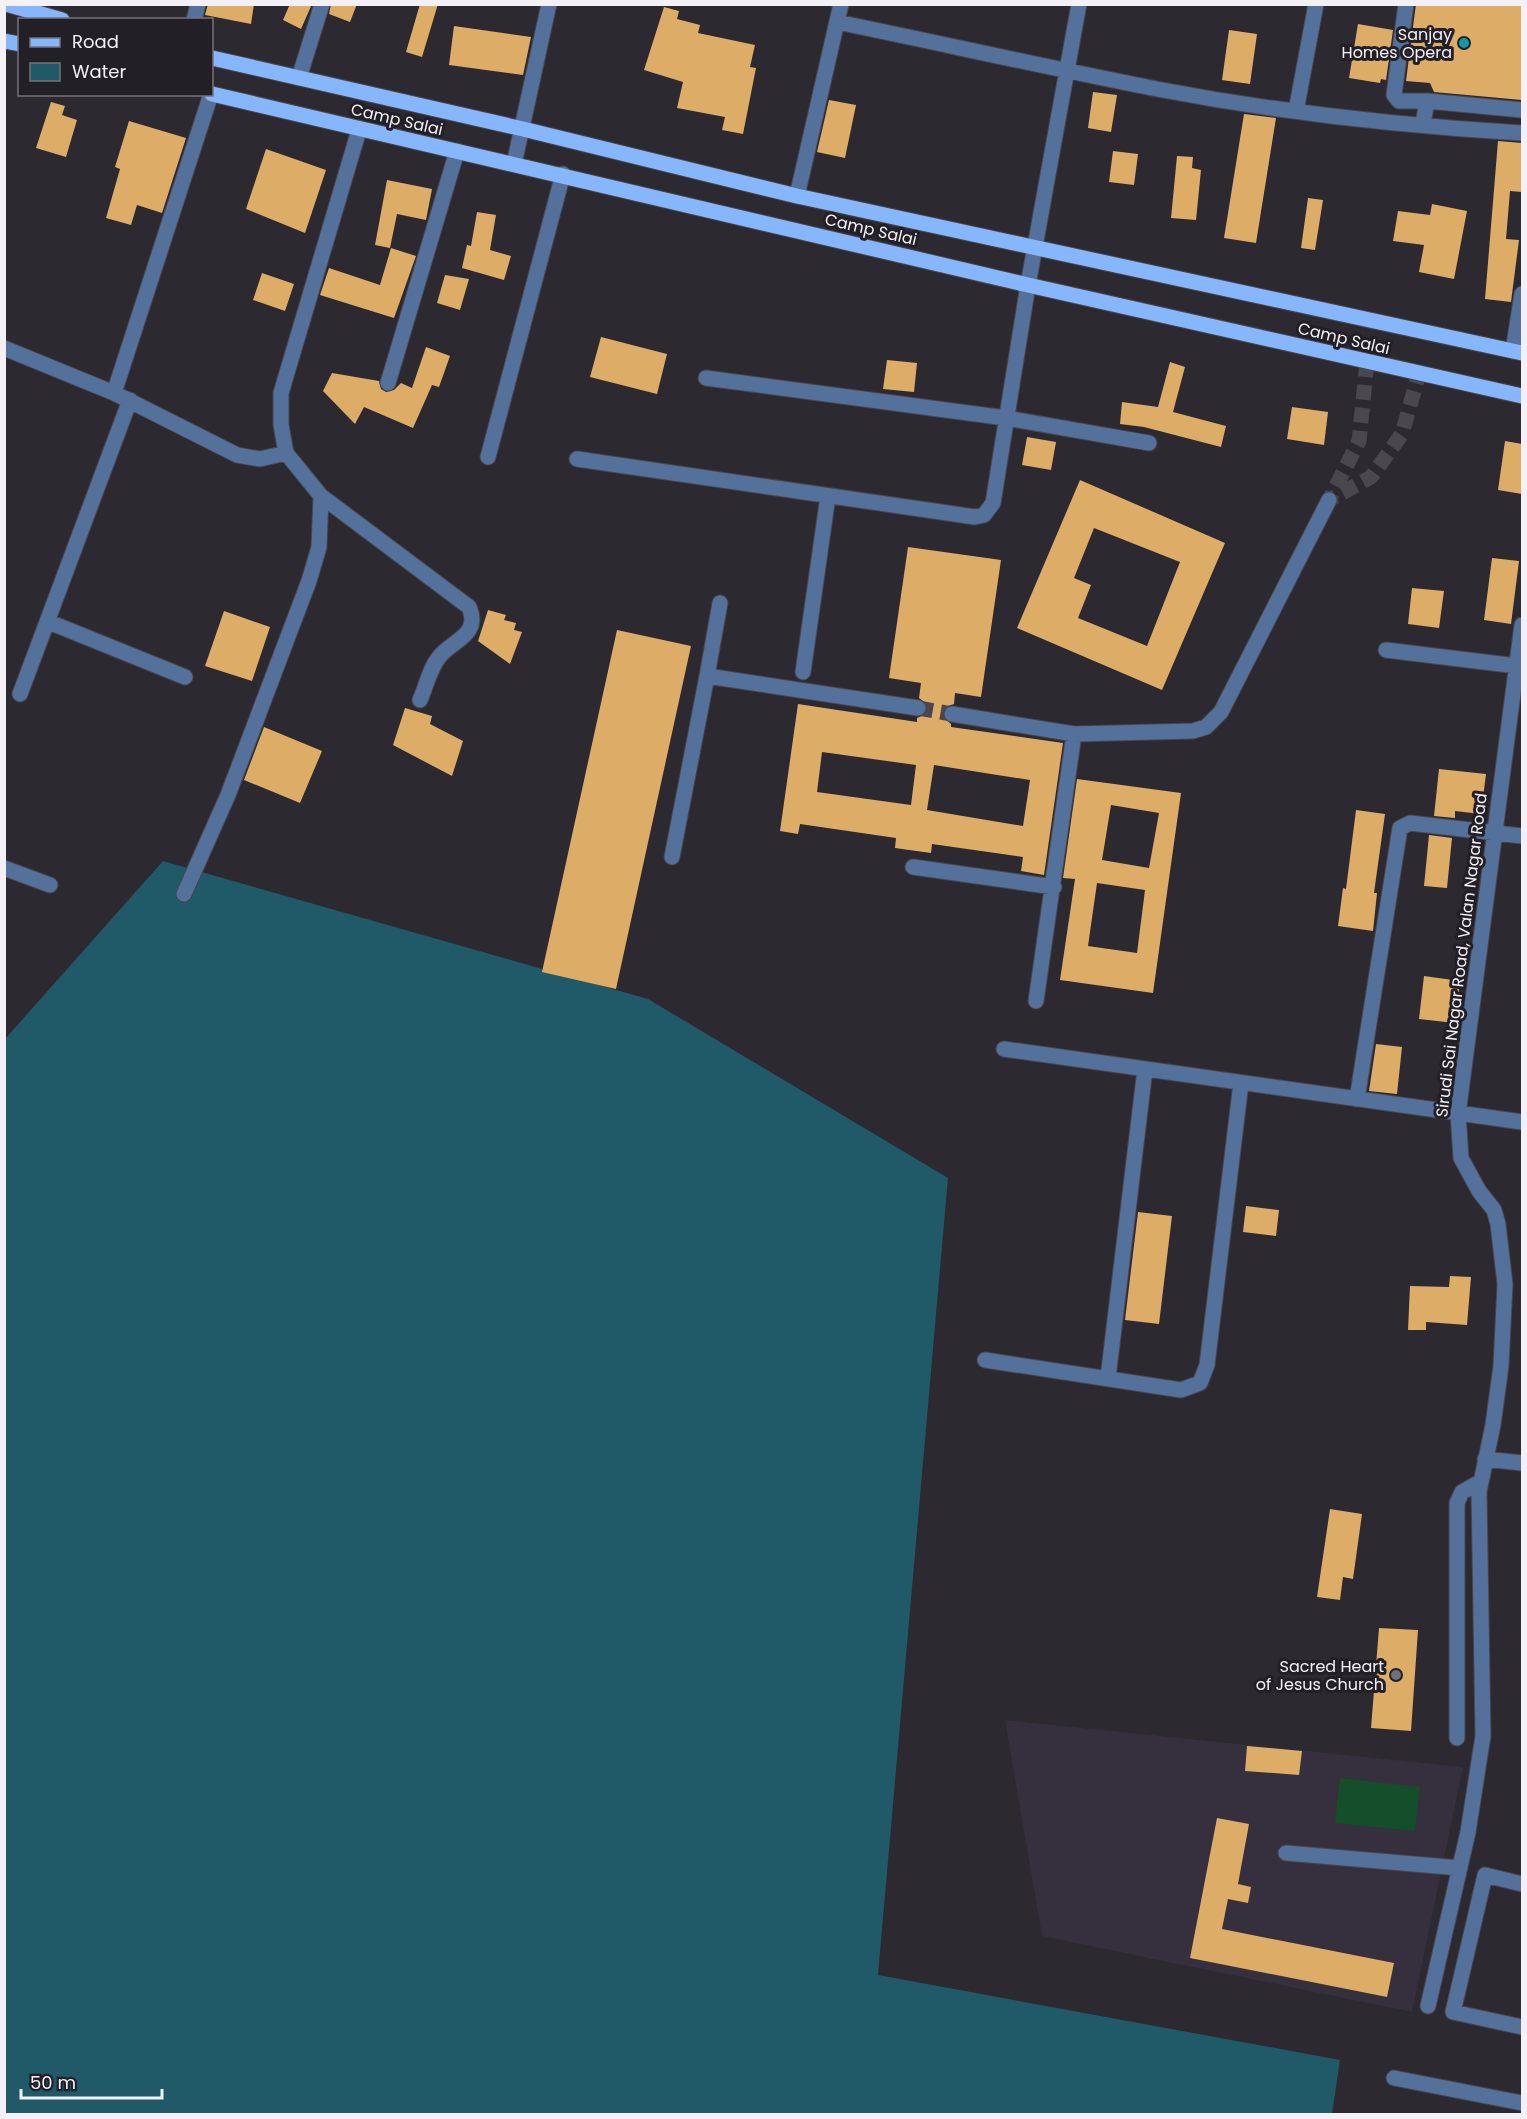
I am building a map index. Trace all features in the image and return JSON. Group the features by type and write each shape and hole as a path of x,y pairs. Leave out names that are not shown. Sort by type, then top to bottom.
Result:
{"main road":[{"path":"6,4 34,8 57,18"},
{"name":"Camp Salai","path":"213,58 523,129 797,196 1518,352"},
{"name":"Camp Salai","path":"213,94 359,130 563,174 1028,285 1522,396"}],"street":[{"path":"299,78 322,4"},
{"path":"514,164 549,4"},
{"path":"797,196 841,4"},
{"path":"578,459 975,517 984,515 993,503 1028,285 1079,4"},
{"path":"1296,111 1316,4"},
{"path":"1406,4 1394,95 1399,100 1522,110"},
{"path":"837,22 1158,89 1296,111 1522,134"},
{"path":"114,393 210,96"},
{"path":"1424,124 1427,101"},
{"path":"359,130 281,393 281,424 286,453 321,496 469,607 472,622 467,632 458,644 439,657 420,700"},
{"path":"388,383 457,151"},
{"path":"488,457 563,174"},
{"path":"1518,352 1522,294"},
{"path":"4,348 130,400 237,455 260,459 286,453"},
{"path":"706,378 1006,418 1149,443"},
{"path":"20,694 49,622 130,400"},
{"path":"184,894 228,795 309,581 319,547 321,496"},
{"path":"803,672 828,496"},
{"path":"952,714 1074,734 1193,732 1212,723 1221,712 1329,500"},
{"path":"672,857 720,603"},
{"path":"49,622 185,677"},
{"name":"Sirudi Sai Nagar Road, Valan Nagar Road","path":"1428,2006 1459,1874 1478,1780 1483,1736 1480,1482 1493,1425 1501,1366 1505,1284 1503,1250 1494,1210 1479,1191 1461,1158 1458,1114 1493,832 1522,625"},
{"path":"1386,650 1517,666"},
{"path":"707,676 918,708"},
{"path":"1036,1001 1074,734"},
{"path":"1357,1099 1400,828 1406,823 1522,836"},
{"path":"913,867 1054,887"},
{"path":"4,868 50,885"},
{"path":"1004,1049 1522,1122"},
{"path":"1108,1378 1145,1069"},
{"path":"985,1359 1180,1390 1200,1383 1207,1365 1241,1083"},
{"path":"1485,1458 1522,1463"},
{"path":"1457,1738 1457,1503 1462,1492 1480,1482"},
{"path":"1286,1853 1459,1874 1482,1887"},
{"path":"1522,1884 1485,1875 1453,2012 1522,2027"},
{"path":"1394,2078 1522,2103"}],"shaded area":[{"path":"1005,1720 1463,1767 1412,2012 1042,1936"}],"green space":[{"path":"1340,1778 1420,1787 1415,1831 1335,1823"}],"water":[{"path":"163,861 648,999 948,1178 878,1975 1340,2060 1332,2114 5,2114 5,1039"}],"building":[{"path":"208,4 254,4 251,24 205,15"},
{"path":"290,4 312,4 301,29 283,20"},
{"path":"331,4 357,4 350,22 329,14"},
{"path":"420,4 438,4 422,57 406,52"},
{"name":"Sanjay Homes Opera","path":"1416,4 1522,4 1522,100 1434,92 1430,83 1406,81"},
{"path":"664,7 679,11 677,19 700,25 698,33 755,45 750,67 756,68 743,134 722,130 725,117 677,108 683,82 644,70"},
{"path":"1358,24 1393,30 1386,80 1381,79 1380,83 1349,78"},
{"path":"454,26 531,37 523,75 449,65"},
{"path":"1229,30 1257,34 1250,84 1222,80"},
{"path":"1093,92 1117,95 1111,132 1088,128"},
{"path":"829,100 856,105 845,158 817,152"},
{"path":"51,102 65,106 62,115 77,120 66,157 36,148"},
{"path":"1244,114 1276,118 1256,243 1224,238"},
{"path":"129,121 186,138 162,213 137,205 131,225 106,218 120,169 115,167"},
{"path":"1498,141 1522,143 1522,192 1510,191 1506,239 1519,240 1511,302 1485,299"},
{"path":"266,149 326,170 305,233 246,209"},
{"path":"1113,151 1138,154 1134,185 1109,182"},
{"path":"1177,156 1193,157 1192,168 1201,170 1196,220 1171,218"},
{"path":"387,180 432,189 426,220 397,214 390,248 375,245"},
{"path":"1308,198 1323,200 1315,250 1301,248"},
{"path":"1432,204 1467,211 1454,279 1419,272 1424,245 1393,241 1398,211 1430,215"},
{"path":"477,212 496,215 490,250 511,256 504,280 462,268 467,245 471,246"},
{"path":"391,248 416,256 394,318 320,295 329,268 380,285"},
{"path":"262,273 294,284 285,311 253,300"},
{"path":"445,275 469,279 460,310 437,303"},
{"path":"601,337 667,354 657,394 590,377"},
{"path":"426,347 450,356 439,387 432,385 413,428 364,407 355,424 323,391 332,373 379,381 381,389 386,392 394,390 401,383 412,388"},
{"path":"887,360 917,363 914,392 883,389"},
{"path":"1170,362 1185,367 1173,412 1226,426 1221,447 1144,427 1120,424 1122,402 1158,407"},
{"path":"1292,407 1328,412 1324,445 1287,439"},
{"path":"1027,437 1056,442 1051,470 1022,465"},
{"path":"1505,441 1522,444 1522,494 1498,490"},
{"path":"1080,480 1225,543 1162,690 1017,628","holes":["1094,528 1180,562 1147,646 1078,618 1091,585 1074,578"]},
{"path":"908,547 1001,560 981,697 955,693 954,704 945,707 943,717 951,724 951,727 1063,743 1044,875 1021,871 1023,857 932,844 931,853 895,848 896,838 800,824 798,834 780,831 798,704 917,722 917,718 926,714 927,704 919,698 921,683 889,678","holes":["822,752 916,765 911,805 817,792","934,765 1030,780 1023,826 927,810"]},
{"path":"1492,558 1519,561 1511,624 1484,620"},
{"path":"1412,588 1444,591 1439,628 1408,624"},
{"path":"488,610 506,615 504,620 516,623 514,630 522,632 510,664 478,641"},
{"path":"224,611 270,627 252,681 205,666"},
{"path":"617,630 691,646 616,989 542,972"},
{"path":"405,708 432,716 430,724 463,741 452,776 393,745"},
{"path":"264,727 322,751 300,803 244,780"},
{"path":"1439,769 1486,774 1481,814 1455,811 1455,818 1434,816"},
{"path":"1077,779 1181,793 1153,993 1060,980 1075,879 1063,878","holes":["1111,805 1159,813 1149,868 1102,860","1097,883 1145,890 1137,953 1088,946"]},
{"path":"1356,810 1385,814 1374,893 1377,893 1373,931 1338,926 1343,888 1346,889"},
{"path":"1429,835 1452,838 1447,888 1424,886"},
{"path":"1424,976 1460,981 1455,1023 1419,1019"},
{"path":"1376,1044 1402,1047 1397,1094 1369,1091"},
{"path":"1246,1206 1279,1210 1276,1236 1243,1232"},
{"path":"1138,1212 1172,1216 1159,1324 1125,1320"},
{"path":"1450,1276 1471,1277 1467,1325 1426,1322 1426,1330 1408,1330 1410,1286 1449,1287"},
{"path":"1330,1509 1362,1514 1353,1579 1343,1577 1340,1600 1317,1597"},
{"path":"1379,1628 1418,1630 1411,1731 1371,1728"},
{"path":"1247,1746 1302,1751 1299,1775 1245,1771"},
{"path":"1217,1818 1249,1824 1238,1884 1251,1887 1248,1903 1228,1899 1222,1929 1394,1963 1387,1997 1190,1958"}],"tunnel":[{"path":"1367,362 1359,441 1329,500 1371,477 1402,434 1419,373"},
{"path":"918,708 952,714"}],"place":[{"name":"Sanjay Homes Opera","path":"1464,43"},
{"name":"Sacred Heart of Jesus Church","path":"1396,1675"}]}
